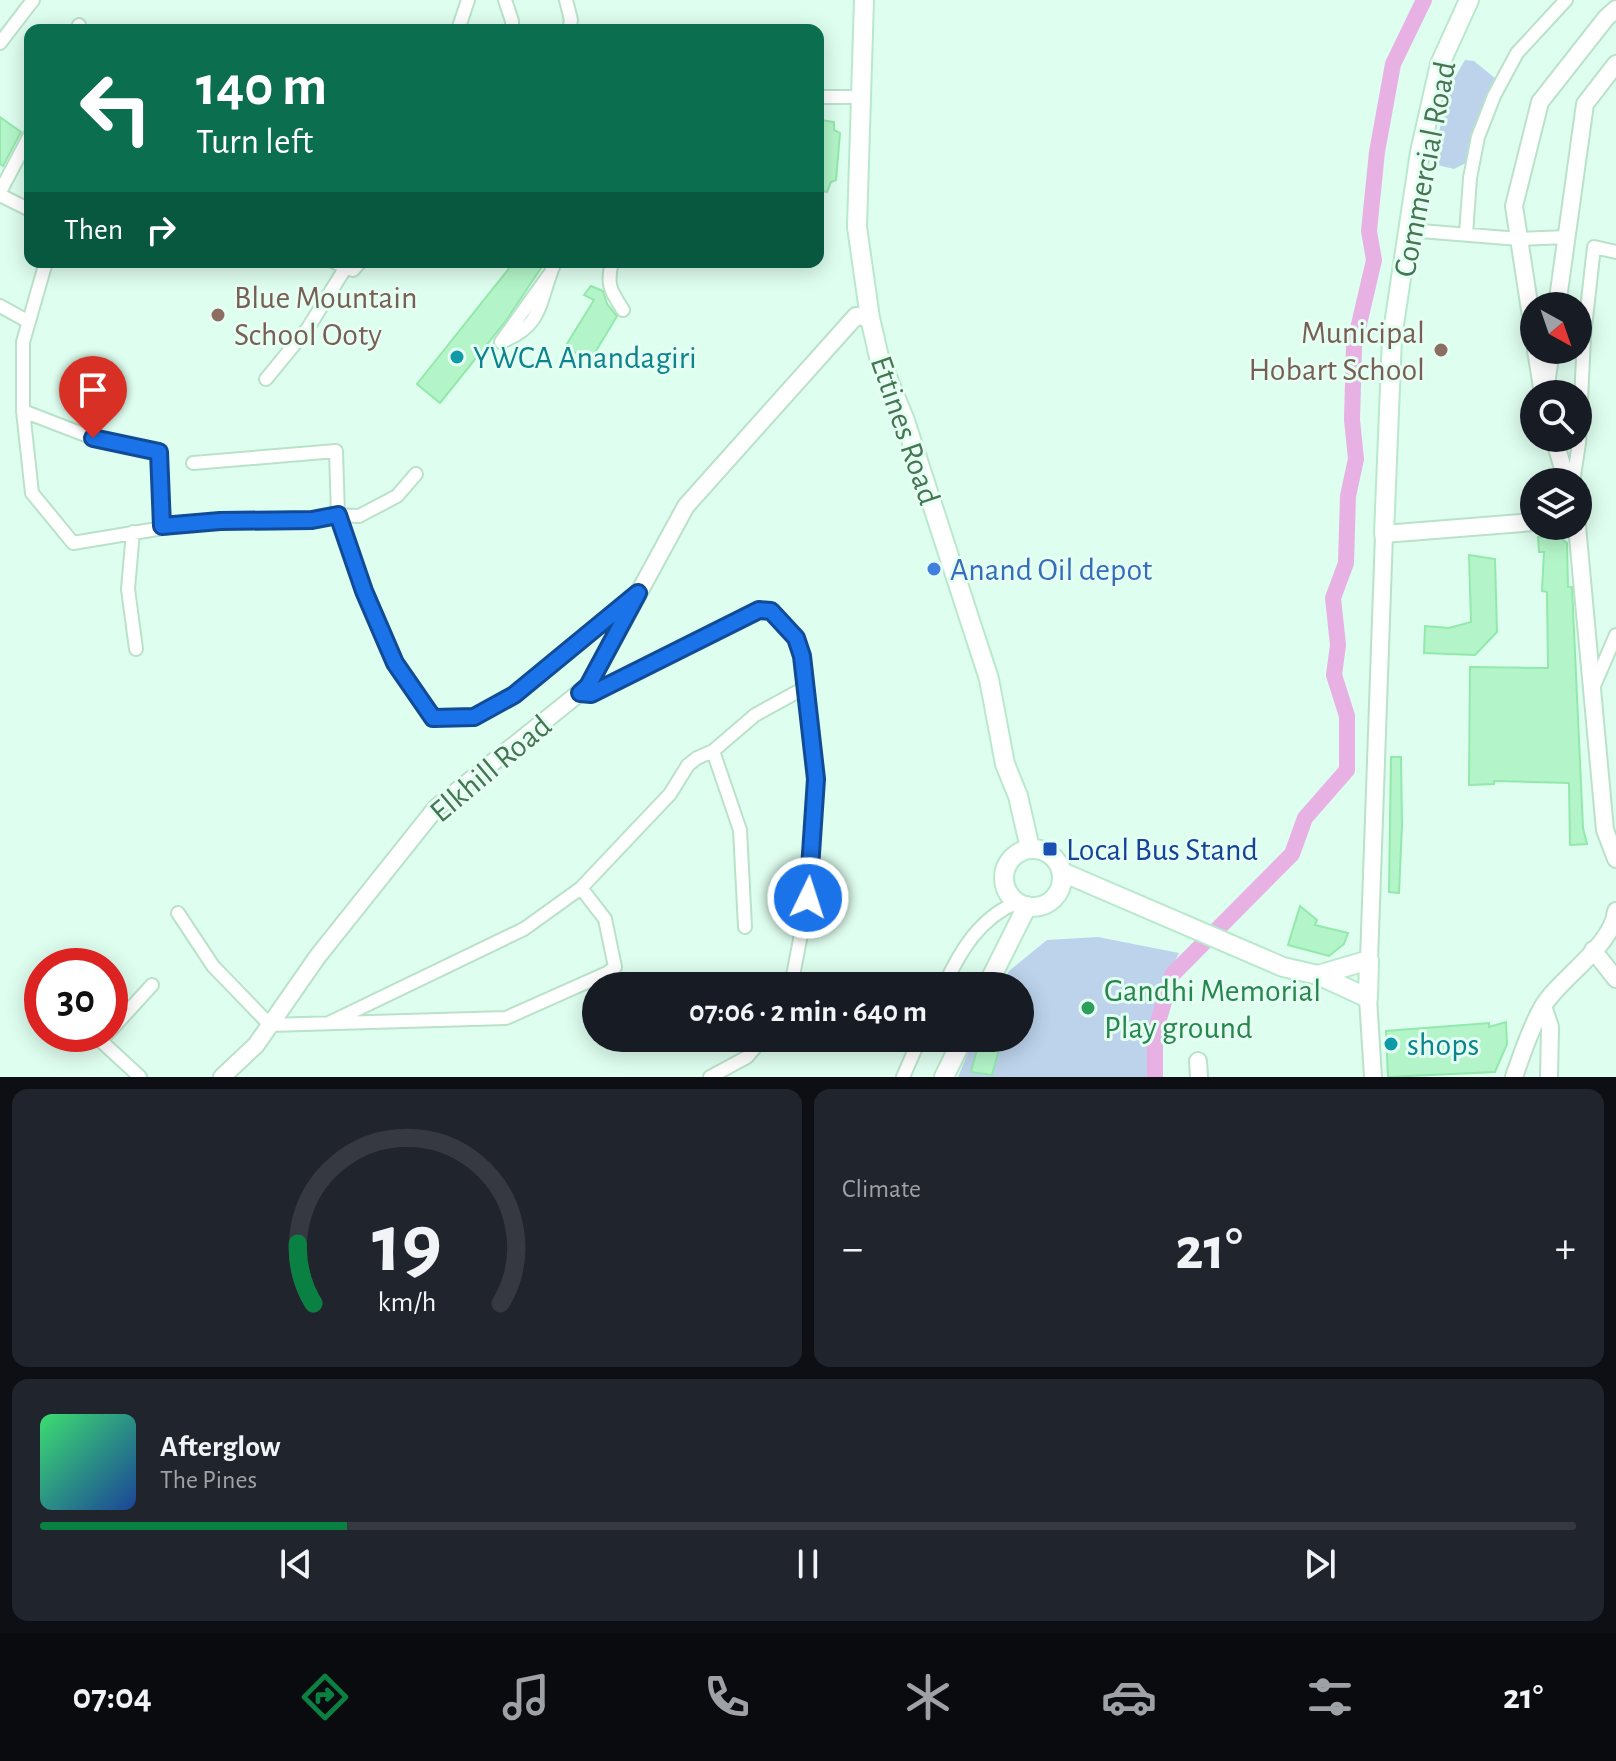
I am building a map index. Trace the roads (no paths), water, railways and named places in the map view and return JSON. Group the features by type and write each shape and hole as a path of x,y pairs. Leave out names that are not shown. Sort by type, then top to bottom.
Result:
{"main road":[{"name":"Ettines Road","path":"864,0 857,227 870,318 879,357 905,421 989,679 1005,764 1018,796 1030,848"},
{"name":"Commercial Road","path":"1384,534 1392,338 1420,152 1440,64 1469,0"},
{"path":"1030,848 1047,852 1062,872 1059,891 1054,899 1037,907 1022,904 1006,889 1004,871 1014,856 1030,848"},
{"path":"1062,872 1195,931 1283,967 1318,975 1368,998 1369,960 1318,975"},
{"path":"993,972 1022,904"},
{"path":"944,1077 956,1052"}],"street":[{"path":"0,43 33,0"},
{"path":"460,24 468,0"},
{"path":"505,0 512,24"},
{"path":"566,0 570,24"},
{"path":"1466,234 1470,178 1478,137 1494,96 1517,53 1566,0"},
{"path":"1527,292 1514,206 1540,102 1606,18 1611,7"},
{"path":"1559,292 1585,104 1616,64"},
{"path":"824,97 861,97"},
{"path":"24,147 0,193 24,207"},
{"path":"1408,230 1519,239 1567,237"},
{"path":"1575,468 1584,336 1594,247 1616,252"},
{"path":"44,268 23,342 23,411 32,493 73,543 162,526 359,516 397,496 416,474"},
{"path":"266,379 308,328 338,268"},
{"path":"549,275 501,342 518,336 531,325 552,268"},
{"path":"610,268 608,277 611,290 623,310"},
{"path":"0,306 29,322"},
{"name":"Elkhill Road","path":"222,1077 256,1045 318,956 436,808 588,686 686,506 856,316 870,318"},
{"path":"23,411 93,438 159,452 162,526"},
{"path":"193,463 336,451 338,515 355,569 395,663 433,718 474,717 514,695 638,593"},
{"path":"1369,960 1384,534 1520,523"},
{"path":"133,532 128,589 136,649"},
{"path":"1578,540 1605,830 1616,859"},
{"path":"580,693 591,694 759,610 771,611 796,638 802,656 816,779 808,898 794,972"},
{"path":"1593,688 1616,635"},
{"path":"329,1023 524,929 581,888 670,794 688,765 713,751 755,715 806,687"},
{"path":"713,751 740,830 745,927"},
{"path":"178,913 213,966 270,1025 506,1018 615,967 605,919 581,888"},
{"path":"952,972 981,924 995,913 1022,904"},
{"path":"1514,1077 1543,1006 1593,950 1615,921 1616,911"},
{"path":"1593,950 1616,979"},
{"path":"128,1012 152,985"},
{"path":"1368,998 1373,1077"},
{"path":"1543,1006 1550,1027 1549,1077"},
{"path":"113,1052 140,1077"},
{"path":"710,1077 751,1052"},
{"path":"903,1077 914,1052"}],"waterway":[{"path":"1155,1077 1155,1032 1172,975 1292,854 1305,818 1347,770 1347,716 1334,675 1338,645 1333,598 1346,563 1348,496 1356,459 1352,420 1354,346 1374,260 1369,231 1377,152 1393,64 1424,0"}],"place":[{"name":"Blue Mountain School Ooty","path":"218,315"},
{"name":"Municipal Hobart School","path":"1441,350"},
{"name":"YWCA Anandagiri","path":"457,357"},
{"name":"Anand Oil depot","path":"934,569"},
{"name":"Local Bus Stand","path":"1050,849"},
{"name":"Gandhi Memorial Play ground","path":"1088,1008"},
{"name":"shops","path":"1391,1044"}]}
